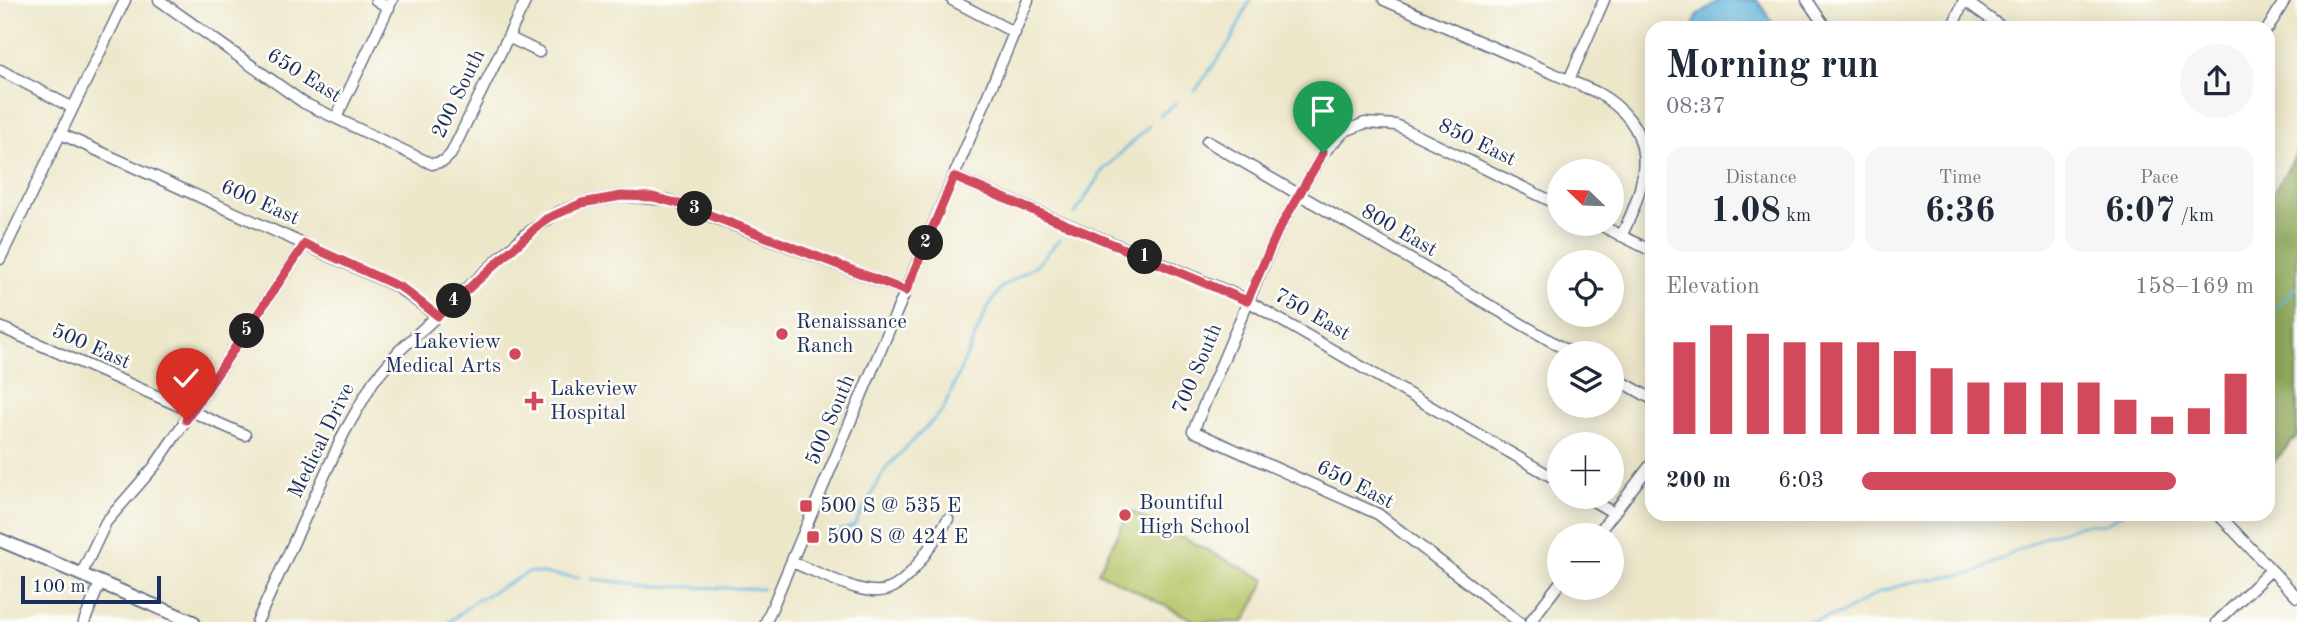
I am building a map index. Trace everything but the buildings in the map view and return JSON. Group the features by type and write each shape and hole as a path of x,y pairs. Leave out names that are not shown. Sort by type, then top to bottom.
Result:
{"main road":[{"path":"0,540 193,622"}],"street":[{"path":"0,259 125,0"},
{"name":"650 East","path":"159,0 298,99 424,162 440,163"},
{"path":"335,118 391,4 376,0"},
{"name":"200 South","path":"440,163 451,154 526,0"},
{"path":"952,0 1014,33"},
{"name":"500 South","path":"766,622 1028,0"},
{"path":"1384,0 1569,80 1605,97 1622,110 1642,145 1645,162 1643,188 1624,229"},
{"path":"1569,80 1604,0"},
{"path":"1807,0 1821,21"},
{"path":"1955,21 1964,0 1993,21"},
{"path":"2273,21 2285,0"},
{"name":"200 South","path":"508,37 539,52"},
{"path":"0,70 73,107"},
{"name":"700 South","path":"1192,431 1273,242 1323,153 1336,137 1354,126 1375,122"},
{"name":"850 East","path":"1375,122 1403,127 1547,199"},
{"name":"600 East","path":"61,134 402,288 438,316"},
{"name":"800 East","path":"1207,141 1551,341"},
{"name":"750 East","path":"954,177 1247,301 1547,474"},
{"name":"Medical Drive","path":"257,622 360,401 389,362 546,219 582,203 621,196 653,197 684,205 906,291"},
{"path":"1621,236 1645,248"},
{"path":"81,575 106,522 149,474 305,244"},
{"name":"500 East","path":"0,327 244,435"},
{"path":"1624,383 1645,395"},
{"name":"650 East","path":"1192,431 1378,514 1519,622"},
{"path":"1606,523 1645,472"},
{"path":"1607,509 1614,513"},
{"path":"792,562 861,591 891,589 915,572 948,519"},
{"path":"2225,521 2297,597"},
{"path":"2217,622 2271,570"},
{"path":"84,622 100,583"},
{"path":"1530,622 1547,600"}],"green space":[{"path":"2297,153 2297,436 2275,460 2275,189"},
{"path":"1130,511 1266,580 1244,622 1197,622 1098,572"}],"water":[{"path":"1720,0 1757,0 1771,21 1695,21 1698,15"}],"waterway":[{"path":"1195,91 1230,42 1250,0"},
{"path":"1160,115 1177,103"},
{"path":"1075,214 1102,171 1149,126"},
{"path":"826,536 854,526 886,468 943,410 987,309 1001,288 1039,263 1059,240"},
{"path":"2275,310 2297,287"},
{"path":"1810,622 1843,613 1879,592 1913,582 1974,573 2046,536 2085,524 2103,525 2110,521"},
{"path":"449,622 474,602 529,572 580,578"},
{"path":"592,579 657,586 763,589"}],"place":[{"name":"Renaissance Ranch","path":"782,334"},
{"name":"Lakeview Medical Arts","path":"515,354"},
{"name":"Lakeview Hospital","path":"534,401"},
{"name":"500 S @ 535 E","path":"806,506"},
{"name":"Bountiful High School","path":"1125,515"},
{"name":"500 S @ 424 E","path":"813,537"}],"route":[{"path":"186,420 305,244 408,291 438,316 526,234 546,219 582,203 608,197 653,197 684,205 906,291 954,177 1247,301 1278,231 1323,153"}]}
